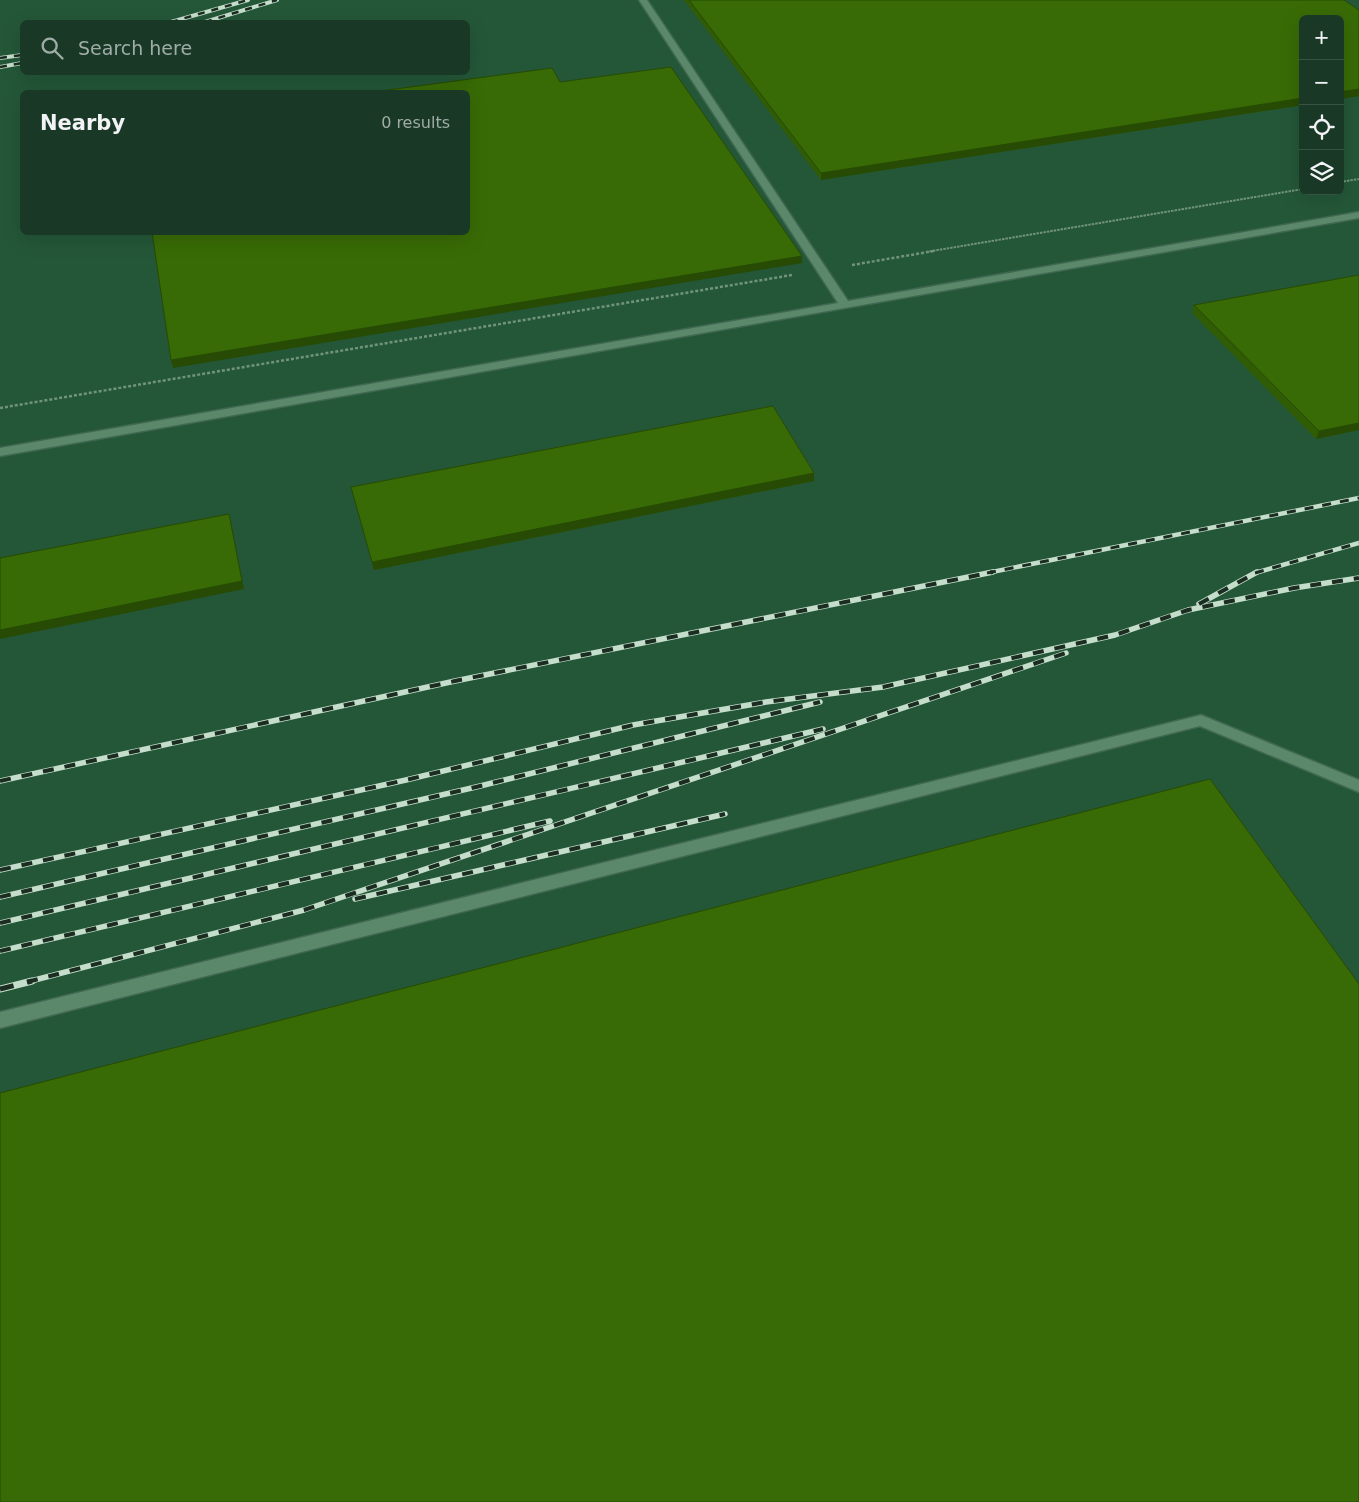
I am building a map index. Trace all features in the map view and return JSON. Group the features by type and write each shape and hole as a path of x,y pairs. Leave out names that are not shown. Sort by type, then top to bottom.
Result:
{"lane":[{"path":"643,0 845,305"},
{"path":"0,452 1359,215"},
{"path":"0,1020 1201,720 1359,786"}],"path":[{"path":"1344,181 1359,179"},
{"path":"0,408 1299,190"}],"shaded area":[{"path":"0,0 1359,0 1359,1502 0,1502"}],"building":[{"path":"689,0 1344,0 1359,10 1359,89 1344,91 1344,15 1299,15 1299,99 821,173"},
{"path":"671,67 802,256 171,360 152,235 470,235 470,90 388,90 552,68 560,82"},
{"path":"1359,275 1359,423 1319,431 1194,305"},
{"path":"773,406 814,473 372,562 351,487"},
{"path":"229,514 242,581 0,630 0,558"},
{"path":"1210,779 1359,984 1359,1502 0,1502 0,1093"}],"railway":[{"path":"178,20 248,0"},
{"path":"212,20 277,0"},
{"path":"0,58 20,55"},
{"path":"0,67 20,63"},
{"path":"987,573 1359,498"},
{"path":"1255,573 1359,543"},
{"path":"0,781 455,681 993,572"},
{"path":"1199,604 1255,573"},
{"path":"0,870 406,780 633,725 766,702 883,687 1115,635 1188,610 1294,588 1359,578"},
{"path":"27,982 304,910 1066,653"},
{"path":"0,897 476,787 820,702"},
{"path":"0,923 823,729"},
{"path":"355,899 725,814"},
{"path":"0,951 550,821"},
{"path":"0,989 32,981"}]}
